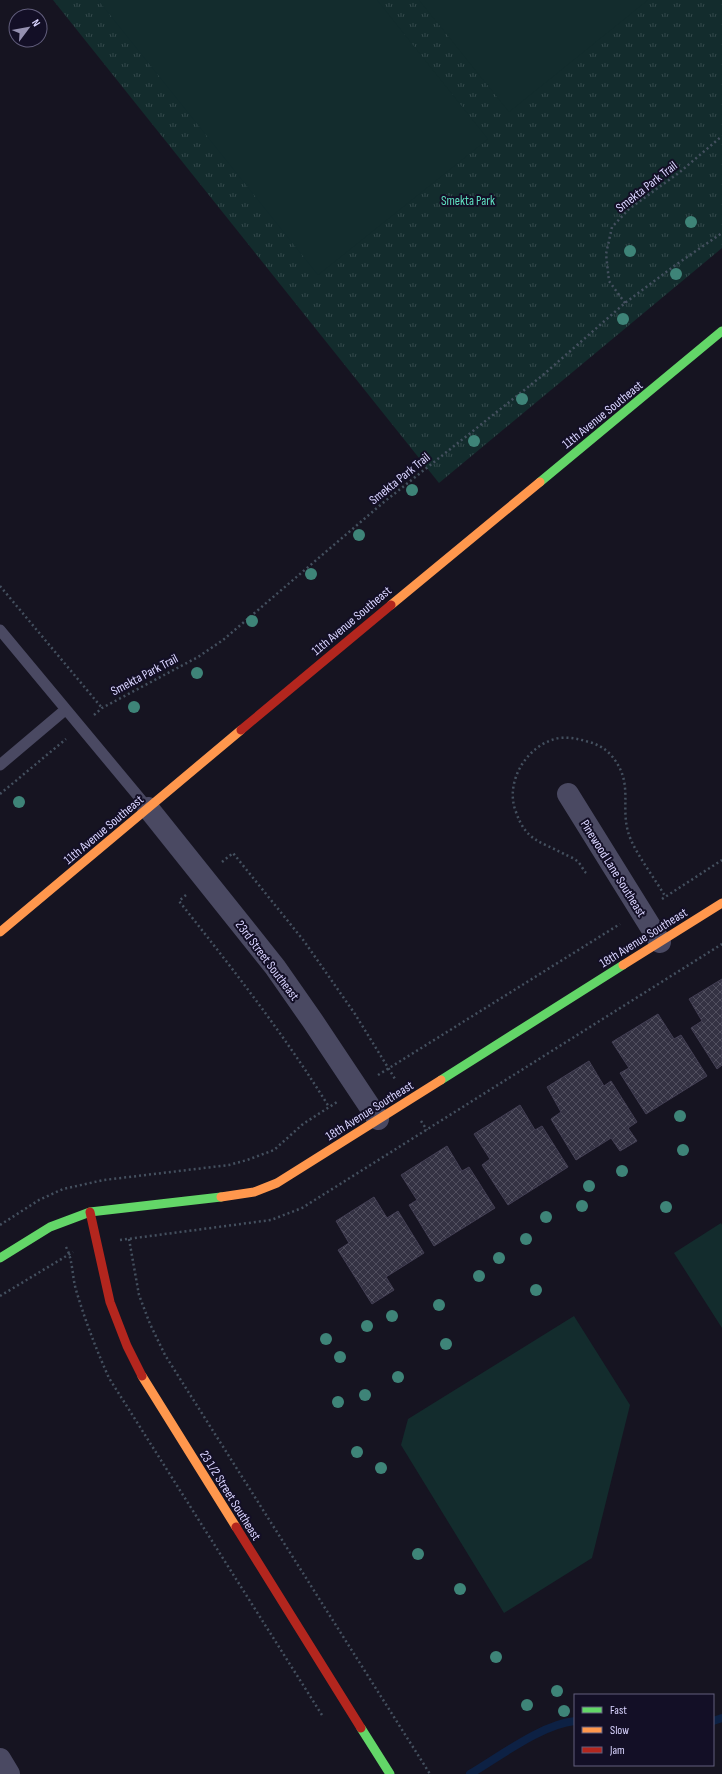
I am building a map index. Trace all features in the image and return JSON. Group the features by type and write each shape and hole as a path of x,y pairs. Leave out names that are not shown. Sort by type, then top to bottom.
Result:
{"street":[{"name":"11th Avenue Southeast","path":"0,932 422,578 721,334"},
{"name":"Pinewood Lane Southeast","path":"568,794 660,942"},
{"name":"23rd Street Southeast","path":"148,808 279,973 378,1119"},
{"name":"18th Avenue Southeast","path":"0,1258 50,1227 90,1212 234,1196 254,1192 277,1183 722,903"},
{"name":"23 1/2 Street Southeast","path":"90,1212 110,1302 127,1346 145,1382 390,1774"},
{"path":"0,1759 10,1774"}],"lane":[{"path":"0,630 148,808"},
{"path":"0,765 65,710"}],"path":[{"name":"Smekta Park Trail","path":"0,794 102,708 198,657 222,640 384,502 543,375 625,303 609,281 606,254 612,227 630,209 680,172 722,136"},
{"path":"625,303 722,233"},
{"path":"0,586 102,708"},
{"path":"0,1224 39,1200 63,1189 104,1180 229,1165 247,1160 274,1150 303,1124 329,1107 286,1042 244,983 179,901 204,877 233,853 304,941 355,1014 389,1069 619,925"},
{"path":"665,896 722,860"},
{"path":"427,1130 722,944"},
{"path":"129,1239 139,1295 150,1324 165,1355 430,1774"},
{"path":"0,1296 69,1254"}],"green space":[{"name":"Smekta Park","path":"53,0 722,0 722,248 439,483"},
{"path":"98,0 377,0 488,139 318,275"},
{"path":"419,0 648,0 509,112"},
{"path":"721,1223 722,1225 722,1328 674,1253"},
{"path":"574,1316 630,1405 592,1558 504,1613 401,1445 408,1419"}],"building":[{"path":"722,979 722,1065 717,1069 691,1028 702,1021 689,999"},
{"path":"658,1014 674,1039 681,1035 707,1076 646,1114 620,1073 629,1068 612,1042"},
{"path":"589,1061 604,1086 611,1081 637,1122 628,1128 637,1141 620,1151 611,1138 576,1160 551,1119 561,1112 547,1087"},
{"path":"520,1105 535,1130 542,1126 568,1167 508,1205 482,1165 490,1159 474,1134"},
{"path":"447,1146 462,1171 469,1167 495,1208 434,1246 409,1205 417,1200 401,1175"},
{"path":"374,1197 387,1218 398,1211 424,1253 386,1277 394,1290 372,1304 338,1250 349,1243 336,1221"}],"waterway":[{"path":"714,1721 722,1718"},
{"path":"470,1774 521,1742 549,1728 562,1723 574,1721"}],"traffic: fast":[{"path":"540,482 722,331"},
{"path":"441,1080 623,965"},
{"path":"0,1258 50,1227 90,1212 221,1197"},
{"path":"361,1728 390,1774"}],"traffic: slow":[{"path":"391,605 540,482"},
{"path":"0,932 241,730"},
{"path":"623,965 722,903"},
{"path":"221,1197 254,1192 277,1183 441,1080"},
{"path":"142,1376 236,1527"}],"traffic: jam":[{"path":"241,730 391,605"},
{"path":"90,1212 110,1302 127,1346 142,1376"},
{"path":"236,1527 361,1728"}]}
